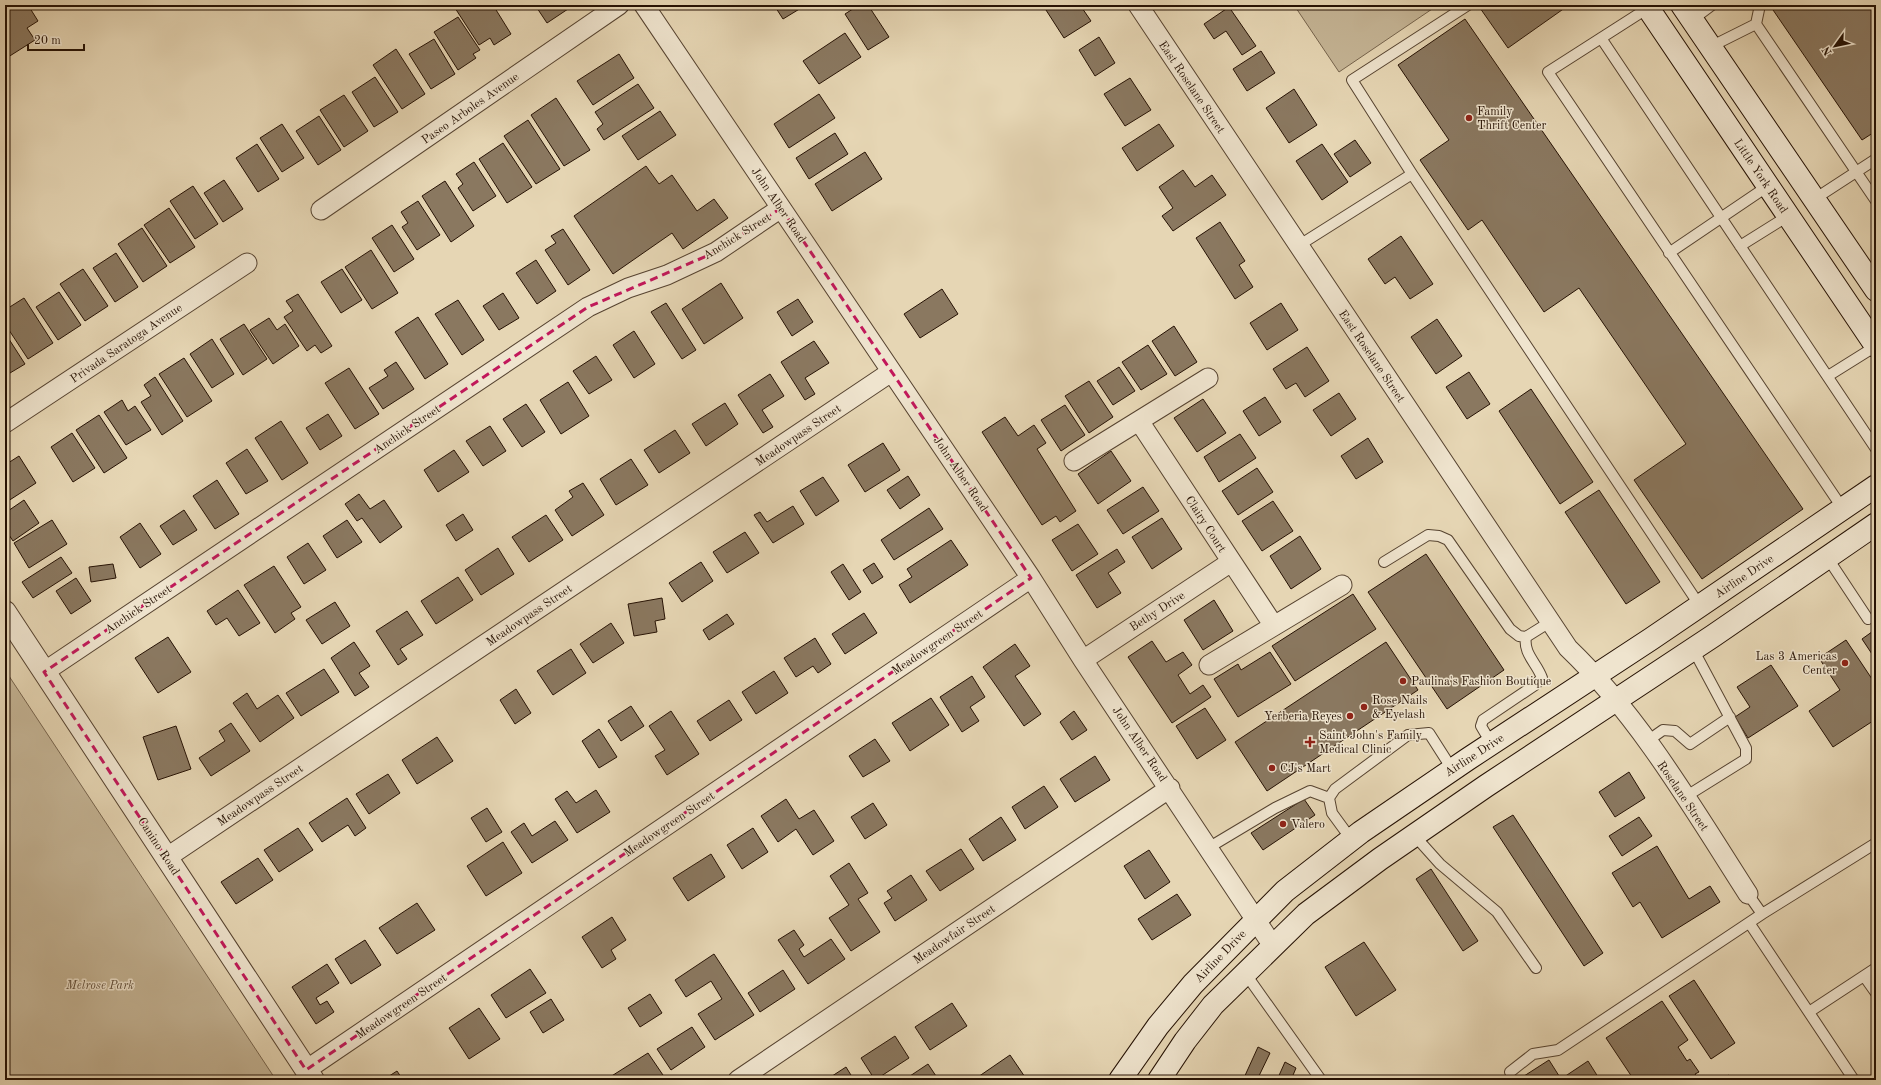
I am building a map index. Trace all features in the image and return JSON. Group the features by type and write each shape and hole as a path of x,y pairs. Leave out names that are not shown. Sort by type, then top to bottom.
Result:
{"main road":[{"name":"Little York Road","path":"1649,6 1876,346"},
{"path":"1687,12 1813,200 1873,279"},
{"path":"1788,216 1813,200"},
{"name":"Airline Drive","path":"1120,1080 1158,1026 1193,984 1285,891 1351,840 1452,769 1596,676 1876,486"},
{"path":"1159,1080 1185,1041 1212,1005 1306,914 1414,835 1693,649 1876,524"},
{"name":"Canino Road","path":"5,612 310,1075"}],"street":[{"name":"Paseo Arboles Avenue","path":"321,210 619,5"},
{"name":"John Alber Road","path":"644,5 1031,578 1083,660 1170,788 1255,920 1274,946"},
{"name":"East Roselane Street","path":"1138,5 1550,622 1568,648 1616,699"},
{"name":"Anchick Street","path":"44,672 588,307 628,288 667,276 716,252 781,208"},
{"name":"Privada Saratoga Avenue","path":"5,423 247,263"},
{"name":"Meadowpass Street","path":"166,858 892,372"},
{"path":"1074,461 1208,378"},
{"name":"Clairy Court","path":"1139,421 1274,626"},
{"name":"Bethy Drive","path":"1083,660 1231,562"},
{"name":"Meadowgreen Street","path":"310,1075 1031,578"},
{"path":"1209,665 1342,585"},
{"name":"Roselane Street","path":"1616,699 1685,797 1748,894"},
{"name":"Meadowfair Street","path":"738,1080 1170,788"}],"lane":[{"path":"1468,5 1352,80 1412,174 1700,606"},
{"path":"1687,12 1712,5"},
{"path":"1760,5 1756,24 1876,201"},
{"path":"1649,6 1548,72 1843,509"},
{"path":"1710,47 1756,24"},
{"path":"1601,38 1876,449"},
{"path":"1813,200 1876,159"},
{"path":"1298,246 1412,174"},
{"path":"1669,253 1768,186"},
{"path":"1740,246 1788,216"},
{"path":"1828,376 1876,346"},
{"path":"1384,562 1428,535 1439,536 1448,540 1510,629 1519,636 1526,638"},
{"path":"1827,557 1868,619"},
{"path":"1492,743 1481,726 1483,720 1535,685 1542,678 1540,671 1524,646 1526,638 1550,622"},
{"path":"1685,797 1746,759 1746,748 1693,649"},
{"path":"1646,742 1663,730 1675,732 1690,744 1730,717"},
{"path":"1351,840 1332,813 1329,798 1335,789 1408,735 1429,733 1452,769"},
{"path":"1208,848 1274,808 1310,791 1329,798"},
{"path":"1414,835 1440,864 1497,912 1536,968"},
{"path":"1510,1072 1533,1054 1558,1050 1750,924 1762,914 1876,843"},
{"path":"1748,894 1762,914"},
{"path":"1750,924 1854,1080"},
{"path":"1809,1012 1876,968"},
{"path":"1246,973 1321,1080"},
{"path":"1864,976 1876,993"}],"highlighted area":[{"path":"781,208 1031,578 306,1070 44,672 588,307 716,252"}],"green space":[{"path":"1294,5 1438,5 1339,72"},
{"name":"Melrose Park","path":"5,670 276,1080 5,1080"}],"building":[{"path":"5,5 28,5 38,21 27,28 35,40 5,59"},
{"path":"459,5 493,5 511,34 494,45 490,38 479,45 455,8"},
{"path":"535,5 574,5 547,23"},
{"path":"774,5 806,5 783,19"},
{"path":"859,5 868,5 889,37 868,50 845,14"},
{"path":"1053,5 1080,5 1091,21 1064,38 1046,10"},
{"path":"1485,5 1569,5 1508,48 1480,8"},
{"path":"1774,5 1876,5 1876,131 1862,140 1771,7"},
{"path":"1229,7 1256,46 1242,55 1226,31 1214,39 1204,24"},
{"path":"458,17 480,50 473,54 476,58 458,70 434,32"},
{"path":"1465,19 1803,509 1702,579 1634,480 1686,444 1579,288 1544,312 1482,220 1468,230 1420,160 1449,140 1398,65"},
{"path":"845,33 861,57 819,84 803,61"},
{"path":"1099,37 1115,63 1095,76 1079,50"},
{"path":"434,39 455,74 431,89 409,54"},
{"path":"396,49 425,94 402,109 373,65"},
{"path":"1261,51 1275,73 1247,91 1233,69"},
{"path":"619,54 634,78 593,105 577,81"},
{"path":"375,77 398,112 374,127 352,92"},
{"path":"1130,78 1151,110 1125,126 1104,94"},
{"path":"638,84 654,108 604,140 597,129 603,124 595,112"},
{"path":"1294,89 1317,125 1289,143 1266,108"},
{"path":"819,94 835,118 789,148 774,124"},
{"path":"344,95 368,131 344,147 320,110"},
{"path":"556,98 590,150 564,166 531,115"},
{"path":"660,111 676,135 638,160 622,136"},
{"path":"319,116 341,150 318,165 296,131"},
{"path":"528,120 560,169 536,184 504,136"},
{"path":"282,124 304,158 282,172 260,138"},
{"path":"1159,124 1174,146 1137,171 1122,148"},
{"path":"835,133 848,154 809,179 796,158"},
{"path":"1355,140 1371,163 1350,177 1334,154"},
{"path":"503,143 532,187 507,203 479,159"},
{"path":"257,144 279,179 258,192 236,158"},
{"path":"1322,144 1348,182 1322,200 1296,161"},
{"path":"865,152 882,179 832,211 815,184"},
{"path":"474,162 496,196 473,211 458,188 463,184 456,174"},
{"path":"646,166 659,184 672,175 697,211 714,199 728,218 683,249 672,233 613,274 574,216"},
{"path":"1183,170 1195,187 1212,175 1226,195 1173,231 1162,216 1173,208 1159,187"},
{"path":"224,180 243,209 223,222 204,193"},
{"path":"445,181 474,226 451,242 422,196"},
{"path":"193,186 218,224 195,239 170,201"},
{"path":"418,201 440,235 417,250 402,227 408,223 401,212"},
{"path":"169,208 195,247 170,263 144,225"},
{"path":"1220,222 1245,261 1239,265 1253,287 1235,299 1196,238"},
{"path":"392,225 414,259 394,272 372,238"},
{"path":"142,228 167,266 143,282 118,244"},
{"path":"563,229 590,270 568,285 545,250 556,243 551,236"},
{"path":"1401,236 1433,284 1410,299 1395,277 1385,284 1368,259"},
{"path":"371,250 398,293 372,309 345,267"},
{"path":"116,253 138,287 115,302 93,268"},
{"path":"536,260 556,291 537,304 516,273"},
{"path":"83,269 108,306 85,321 60,284"},
{"path":"342,269 362,300 341,313 321,282"},
{"path":"721,283 743,318 704,344 682,309"},
{"path":"942,289 958,314 920,338 904,314"},
{"path":"59,292 81,325 58,340 36,307"},
{"path":"503,293 519,318 499,330 483,306"},
{"path":"298,294 332,346 321,353 315,345 307,351 284,317 293,311 286,301"},
{"path":"24,298 53,343 28,359 5,324 5,310"},
{"path":"798,299 813,322 792,336 777,312"},
{"path":"458,300 484,340 462,355 435,314"},
{"path":"666,303 696,350 682,359 651,312"},
{"path":"1281,303 1298,330 1267,350 1250,323"},
{"path":"418,317 448,364 425,379 395,332"},
{"path":"269,318 277,330 285,324 299,346 273,364 250,330"},
{"path":"1437,319 1462,356 1436,374 1411,337"},
{"path":"244,324 267,359 243,375 220,339"},
{"path":"1174,326 1197,362 1175,376 1152,341"},
{"path":"634,331 655,364 634,378 613,345"},
{"path":"5,333 25,364 5,376"},
{"path":"212,339 234,374 212,388 190,354"},
{"path":"814,341 829,363 805,378 815,394 805,400 781,362"},
{"path":"1148,345 1167,374 1141,390 1122,362"},
{"path":"1307,347 1329,381 1305,397 1296,383 1286,389 1273,369"},
{"path":"596,356 612,380 589,394 573,371"},
{"path":"184,358 212,401 187,417 159,374"},
{"path":"396,362 414,389 383,409 369,388 388,376 384,370"},
{"path":"1119,367 1135,391 1113,405 1097,381"},
{"path":"349,368 379,414 355,429 325,383"},
{"path":"1469,372 1490,404 1467,419 1446,387"},
{"path":"770,374 784,396 762,410 773,427 763,433 738,395"},
{"path":"155,377 183,421 162,435 141,402 151,396 144,385"},
{"path":"1089,381 1113,417 1089,433 1065,396"},
{"path":"568,382 589,416 561,434 540,400"},
{"path":"1531,389 1593,482 1560,504 1499,411"},
{"path":"1339,393 1356,419 1331,436 1313,410"},
{"path":"1265,397 1281,422 1259,436 1243,411"},
{"path":"1203,399 1226,433 1197,452 1174,418"},
{"path":"122,400 128,411 135,406 151,430 126,445 104,412"},
{"path":"725,403 738,424 706,446 692,424"},
{"path":"526,404 545,432 522,447 503,419"},
{"path":"1065,405 1085,435 1061,451 1041,420"},
{"path":"328,414 342,436 320,450 306,428"},
{"path":"99,415 127,458 104,473 76,430"},
{"path":"1005,417 1018,436 1034,425 1046,443 1037,449 1076,511 1060,522 1056,516 1042,525 982,432"},
{"path":"281,421 308,463 282,480 255,438"},
{"path":"490,426 506,451 483,466 466,441"},
{"path":"675,430 690,453 659,473 644,450"},
{"path":"72,433 95,468 73,482 51,447"},
{"path":"1240,434 1256,458 1219,482 1204,457"},
{"path":"1368,438 1383,462 1356,479 1341,456"},
{"path":"883,443 900,470 865,492 848,465"},
{"path":"247,449 268,481 246,494 226,463"},
{"path":"454,450 469,472 438,492 424,470"},
{"path":"1111,451 1131,481 1098,504 1078,474"},
{"path":"19,456 36,483 5,503 5,465"},
{"path":"631,459 648,485 616,505 600,479"},
{"path":"1257,468 1273,492 1238,515 1222,491"},
{"path":"908,476 920,495 900,509 887,490"},
{"path":"823,477 839,501 816,516 800,491"},
{"path":"217,480 239,514 215,529 193,496"},
{"path":"583,483 604,515 572,536 555,510 573,497 569,491"},
{"path":"1143,487 1159,511 1123,534 1107,510"},
{"path":"1599,490 1660,582 1626,604 1565,512"},
{"path":"359,494 370,509 384,500 402,527 380,543 362,518 357,521 345,504"},
{"path":"24,500 39,523 13,541 5,529 5,513"},
{"path":"1273,501 1293,531 1262,551 1242,521"},
{"path":"793,506 804,524 773,543 754,515 760,512 767,522"},
{"path":"929,508 943,529 894,560 881,540"},
{"path":"184,510 197,530 173,545 160,526"},
{"path":"463,514 473,530 456,541 446,525"},
{"path":"546,515 563,540 529,562 512,537"},
{"path":"1162,518 1182,549 1152,569 1132,537"},
{"path":"52,520 67,544 29,568 14,543"},
{"path":"347,520 362,542 337,558 323,536"},
{"path":"140,523 161,554 140,568 120,537"},
{"path":"1078,524 1098,554 1072,571 1052,540"},
{"path":"745,532 759,553 727,573 713,552"},
{"path":"1300,536 1321,569 1291,589 1270,556"},
{"path":"951,540 968,565 910,603 899,585 912,577 907,569"},
{"path":"308,543 326,570 304,584 287,557"},
{"path":"498,548 514,574 481,595 465,570"},
{"path":"1117,549 1125,562 1108,573 1121,593 1097,608 1076,575"},
{"path":"1426,554 1504,670 1447,709 1368,592"},
{"path":"61,557 72,573 33,598 22,582"},
{"path":"701,562 713,581 682,602 669,583"},
{"path":"874,563 883,577 872,584 863,570"},
{"path":"113,564 116,578 91,582 89,567"},
{"path":"843,564 861,592 849,600 831,572"},
{"path":"274,566 301,607 291,613 295,619 275,633 244,585"},
{"path":"458,577 473,600 436,624 421,601"},
{"path":"76,578 91,601 71,614 56,591"},
{"path":"238,590 260,623 239,636 227,618 216,625 207,611"},
{"path":"1353,594 1376,629 1295,681 1272,646"},
{"path":"662,598 665,619 655,621 657,632 634,636 628,604"},
{"path":"1214,600 1233,631 1203,650 1184,620"},
{"path":"335,602 350,626 322,644 306,620"},
{"path":"407,611 423,635 400,649 407,659 398,665 376,631"},
{"path":"864,613 877,633 845,654 832,634"},
{"path":"727,614 734,624 709,640 703,630"},
{"path":"611,623 624,643 593,663 580,644"},
{"path":"1876,629 1876,660 1862,639"},
{"path":"168,637 191,672 158,693 135,658"},
{"path":"815,638 831,664 818,673 813,666 796,677 784,658"},
{"path":"1846,640 1876,685 1876,719 1833,747 1809,711 1840,690 1819,658"},
{"path":"1152,641 1166,662 1183,652 1192,665 1178,675 1190,694 1203,685 1211,697 1172,723 1128,657"},
{"path":"354,642 370,666 359,673 369,687 355,696 331,658"},
{"path":"1386,642 1418,690 1267,791 1235,742"},
{"path":"1015,644 1030,666 1015,676 1041,714 1024,726 983,667"},
{"path":"571,649 586,673 553,695 537,671"},
{"path":"1270,652 1291,684 1238,717 1214,679 1238,664 1241,670"},
{"path":"1771,665 1798,706 1748,738 1735,717 1750,707 1737,687"},
{"path":"324,669 339,692 301,716 286,693"},
{"path":"774,671 788,693 756,714 742,692"},
{"path":"972,676 985,697 970,707 979,721 962,732 940,697"},
{"path":"516,689 531,713 515,724 500,700"},
{"path":"247,693 257,709 278,695 294,718 260,742 233,703"},
{"path":"931,698 949,725 910,751 892,723"},
{"path":"729,700 742,720 710,741 697,721"},
{"path":"631,706 644,726 621,741 608,721"},
{"path":"1205,708 1226,740 1197,759 1176,726"},
{"path":"671,711 699,754 667,775 655,756 665,750 649,726"},
{"path":"1074,711 1087,730 1072,740 1060,722"},
{"path":"231,723 250,751 211,776 199,758 225,741 219,731"},
{"path":"176,726 191,769 158,780 143,737"},
{"path":"599,729 617,757 599,768 582,741"},
{"path":"437,737 453,761 417,784 402,760"},
{"path":"875,739 890,761 863,777 849,756"},
{"path":"1095,756 1110,780 1075,802 1060,779"},
{"path":"1629,772 1645,798 1615,817 1599,792"},
{"path":"388,774 400,793 369,814 356,794"},
{"path":"1044,786 1058,807 1025,829 1012,807"},
{"path":"596,790 610,812 577,833 555,799 567,791 576,803"},
{"path":"347,798 366,828 355,836 348,825 322,842 309,823"},
{"path":"786,799 799,819 814,810 834,841 813,855 796,829 778,842 761,816"},
{"name":"Valero","path":"1304,799 1315,815 1263,850 1251,833"},
{"path":"873,803 887,825 865,839 851,817"},
{"path":"487,808 502,832 486,842 471,818"},
{"path":"1513,815 1603,953 1584,966 1493,827"},
{"path":"1001,817 1016,840 983,861 969,839"},
{"path":"1639,817 1652,836 1622,856 1609,836"},
{"path":"555,821 568,840 532,863 511,832 524,823 532,836"},
{"path":"298,828 313,850 279,872 264,850"},
{"path":"753,828 768,852 742,869 727,845"},
{"path":"503,842 522,873 486,896 467,866"},
{"path":"1657,846 1689,899 1710,886 1720,902 1662,938 1640,902 1633,907 1612,873"},
{"path":"961,849 974,869 940,891 926,871"},
{"path":"1149,850 1170,882 1145,899 1124,866"},
{"path":"711,854 725,877 688,901 673,878"},
{"path":"258,858 273,880 236,904 221,882"},
{"path":"849,863 868,893 858,899 880,932 851,951 829,918 849,905 830,876"},
{"path":"1431,869 1478,941 1463,951 1416,879"},
{"path":"911,875 927,900 895,921 884,903 892,898 887,891"},
{"path":"1177,894 1191,915 1152,940 1138,919"},
{"path":"417,903 435,930 397,954 379,928"},
{"path":"612,917 626,940 611,950 616,959 602,968 582,937"},
{"path":"794,930 804,945 799,949 804,957 831,939 845,959 808,984 778,940"},
{"path":"365,940 381,965 351,984 335,959"},
{"path":"1364,942 1396,990 1356,1016 1325,967"},
{"path":"714,954 754,1015 715,1040 698,1014 722,999 711,981 686,997 675,980"},
{"path":"327,964 339,983 316,998 320,1005 327,1001 334,1012 316,1024 292,987"},
{"path":"530,969 546,993 506,1018 491,995"},
{"path":"783,970 795,989 760,1012 748,993"},
{"path":"1694,980 1735,1043 1711,1059 1669,996"},
{"path":"650,994 662,1013 640,1027 628,1008"},
{"path":"551,999 564,1020 543,1033 530,1012"},
{"path":"1662,1001 1688,1040 1678,1047 1687,1061 1690,1059 1699,1072 1695,1074 1699,1080 1634,1080 1606,1038"},
{"path":"952,1003 967,1026 930,1050 915,1027"},
{"path":"479,1008 500,1039 469,1059 449,1028"},
{"path":"692,1027 705,1047 671,1070 657,1049"},
{"path":"895,1036 909,1058 875,1080 861,1058"},
{"path":"1258,1047 1270,1053 1257,1080 1243,1080"},
{"path":"648,1053 665,1078 661,1080 612,1080 610,1077"},
{"path":"1010,1055 1027,1080 975,1079"},
{"path":"1549,1060 1561,1079 1588,1061 1600,1080 1522,1080 1521,1078"},
{"path":"1285,1062 1296,1068 1291,1080 1277,1080"},
{"path":"928,1064 938,1079 913,1080 910,1076"},
{"path":"846,1067 854,1080 826,1080"},
{"path":"397,1071 403,1080 383,1080"},
{"path":"1729,1075 1732,1080 1721,1080"}],"place":[{"name":"Family Thrift Center","path":"1469,118"},
{"name":"Las 3 Americas Center","path":"1845,663"},
{"name":"Paulina's Fashion Boutique","path":"1403,681"},
{"name":"Rose Nails & Eyelash","path":"1364,707"},
{"name":"Yerberia Reyes","path":"1350,716"},
{"name":"Saint John's Family Medical Clinic","path":"1310,742"},
{"name":"CJ's Mart","path":"1272,768"},
{"name":"Valero","path":"1283,824"}]}
